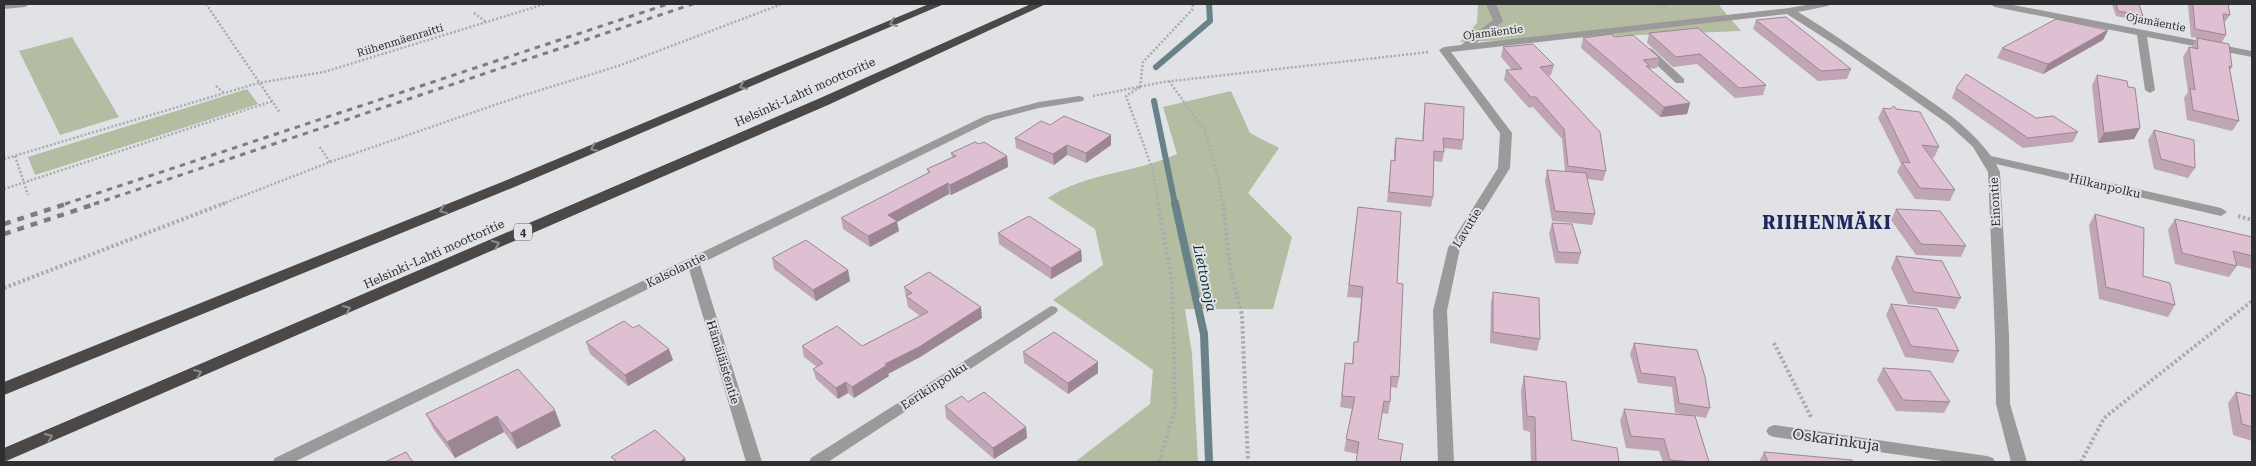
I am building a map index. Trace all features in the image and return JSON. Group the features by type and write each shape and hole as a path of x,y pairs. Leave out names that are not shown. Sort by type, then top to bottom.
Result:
{"highway":[{"path":"4,389 488,192 938,4"},
{"name":"Helsinki-Lahti moottoritie","path":"4,456 814,106 1040,4"}],"street":[{"path":"4,6 25,4"},
{"path":"1464,48 1498,21 1491,4"},
{"name":"Ojamäentie","path":"1444,50 1789,11 1825,4"},
{"name":"Ojamäentie","path":"1995,4 2252,54"},
{"name":"Einontie","path":"1789,11 1822,31 1954,123 1988,159 1994,172 2002,335 2003,404 2019,462"},
{"path":"1624,30 1680,81"},
{"path":"2142,33 2150,90"},
{"name":"Lavutie","path":"1444,50 1506,133 1504,168 1454,248 1440,311 1446,462"},
{"name":"Kalsolantie","path":"281,462 989,118 1039,105 1079,98"},
{"name":"Hilkanpolku","path":"1988,159 2221,212"},
{"name":"Hämäläistentie","path":"693,262 754,462"},
{"name":"Eerikinpolku","path":"817,462 1051,310"},
{"name":"Oskarinkuja","path":"1774,431 1988,462"}],"path":[{"path":"206,4 280,113"},
{"name":"Riihenmäenraitti","path":"4,159 258,83 324,72 545,4"},
{"path":"4,288 330,162 621,65 782,4"},
{"path":"1140,87 1143,62 1192,10 1192,4"},
{"path":"474,13 486,22"},
{"path":"1079,98 1169,81 1444,50"},
{"path":"1169,81 1205,130 1218,176 1226,216 1230,269 1242,315 1248,462"},
{"path":"216,86 224,93"},
{"path":"1140,87 1126,96 1152,168 1172,282 1174,409 1159,462"},
{"path":"4,189 273,102"},
{"path":"319,146 330,162"},
{"path":"15,156 28,195"},
{"path":"2081,462 2104,418 2252,301"},
{"path":"1774,344 1822,438"}],"green space":[{"path":"1478,4 1718,4 1741,31 1460,42 1477,23"},
{"path":"72,37 119,117 60,135 19,51"},
{"path":"247,89 258,104 35,175 28,157"},
{"path":"1231,91 1250,133 1279,148 1248,193 1292,237 1273,309 1185,309 1192,354 1198,462 1075,462 1150,404 1153,370 1053,300 1103,265 1095,229 1048,198 1078,183 1145,165 1177,154 1163,107"}],"building":[{"path":"2116,4 2139,4 2143,16 2118,11"},
{"path":"2193,4 2228,4 2230,15 2223,14 2226,35 2195,29"},
{"path":"1786,17 1851,69 1821,71 1756,20"},
{"path":"2056,19 2108,30 2048,64 2002,48"},
{"path":"1698,28 1766,85 1739,88 1700,54 1676,57 1649,33"},
{"path":"1611,34 1614,37 1633,35 1660,58 1643,60 1650,66 1646,66 1690,103 1664,107 1583,38"},
{"path":"2197,38 2229,44 2232,67 2229,66 2239,121 2193,110 2190,88 2195,90 2189,47 2198,49"},
{"path":"1533,44 1554,65 1540,67 1600,132 1606,171 1568,166 1564,129 1536,97 1531,97 1506,70 1522,69 1503,47"},
{"path":"1966,74 2036,118 2053,116 2078,132 2028,138 1956,88"},
{"path":"2097,75 2127,81 2128,87 2135,88 2140,128 2104,133"},
{"path":"1425,103 1464,107 1463,140 1443,138 1444,152 1434,151 1433,197 1389,192 1391,160 1395,161 1396,138 1423,141"},
{"path":"1894,106 1896,109 1920,112 1939,147 1922,145 1955,190 1920,188 1902,162 1910,163 1883,108 1890,109"},
{"path":"1064,116 1111,135 1086,153 1067,145 1053,154 1015,138 1041,121 1050,125"},
{"path":"2154,130 2194,140 2195,168 2161,159"},
{"path":"975,142 979,144 984,142 1007,156 950,185 948,183 888,215 897,221 868,236 841,218 930,172 927,169 956,156 951,153"},
{"path":"1547,170 1586,173 1595,214 1555,211"},
{"path":"1358,207 1401,212 1397,283 1403,284 1399,377 1391,376 1390,402 1384,401 1378,439 1403,444 1400,462 1356,462 1359,442 1346,439 1355,397 1342,396 1345,363 1353,364 1354,342 1358,342 1363,287 1349,285"},
{"path":"1896,209 1940,211 1966,246 1921,244"},
{"path":"2095,214 2144,228 2143,276 2170,283 2175,305 2106,287"},
{"path":"1029,216 1081,250 1051,268 998,233"},
{"path":"2175,219 2252,237 2252,256 2233,251 2237,266 2182,253"},
{"path":"1552,223 1572,224 1581,253 1558,252"},
{"path":"806,240 848,270 813,290 772,258"},
{"path":"1896,256 1942,261 1961,298 1914,292"},
{"path":"929,272 981,307 919,347 885,364 887,365 852,387 846,382 836,388 813,369 823,363 802,346 837,326 862,346 928,312 906,296 912,293 904,287"},
{"path":"1493,292 1539,298 1540,339 1493,332"},
{"path":"1891,304 1937,309 1959,351 1911,346"},
{"path":"624,321 633,328 639,325 669,349 625,375 586,342"},
{"path":"1054,332 1098,362 1068,383 1023,352"},
{"path":"1634,343 1697,350 1705,377 1710,408 1679,403 1675,377 1641,373"},
{"path":"1883,368 1930,371 1950,402 1903,400"},
{"path":"518,369 555,410 511,433 497,416 447,442 426,414"},
{"path":"1524,376 1566,382 1572,440 1617,448 1619,462 1536,462 1535,417 1527,416"},
{"path":"984,392 1026,427 993,448 945,406 962,396 968,402"},
{"path":"2236,392 2252,396 2252,427 2242,424"},
{"path":"1624,409 1695,416 1709,462 1670,460 1664,439 1631,436"},
{"path":"655,430 685,458 682,462 617,462 611,457"},
{"path":"406,452 413,462 385,462"},
{"path":"1764,452 1852,460 1853,462 1768,462"}],"waterway":[{"name":"Liettonoja","path":"1156,67 1210,21 1209,4"},
{"name":"Liettonoja","path":"1154,101 1175,204"},
{"name":"Liettonoja","path":"1175,203 1204,334 1209,462"}],"railway":[{"path":"65,204 668,4"},
{"path":"94,204 693,4"},
{"path":"4,224 69,203"},
{"path":"4,234 98,203"}],"district":[{"name":"RIIHENMÄKI","path":"1827,223"}]}
